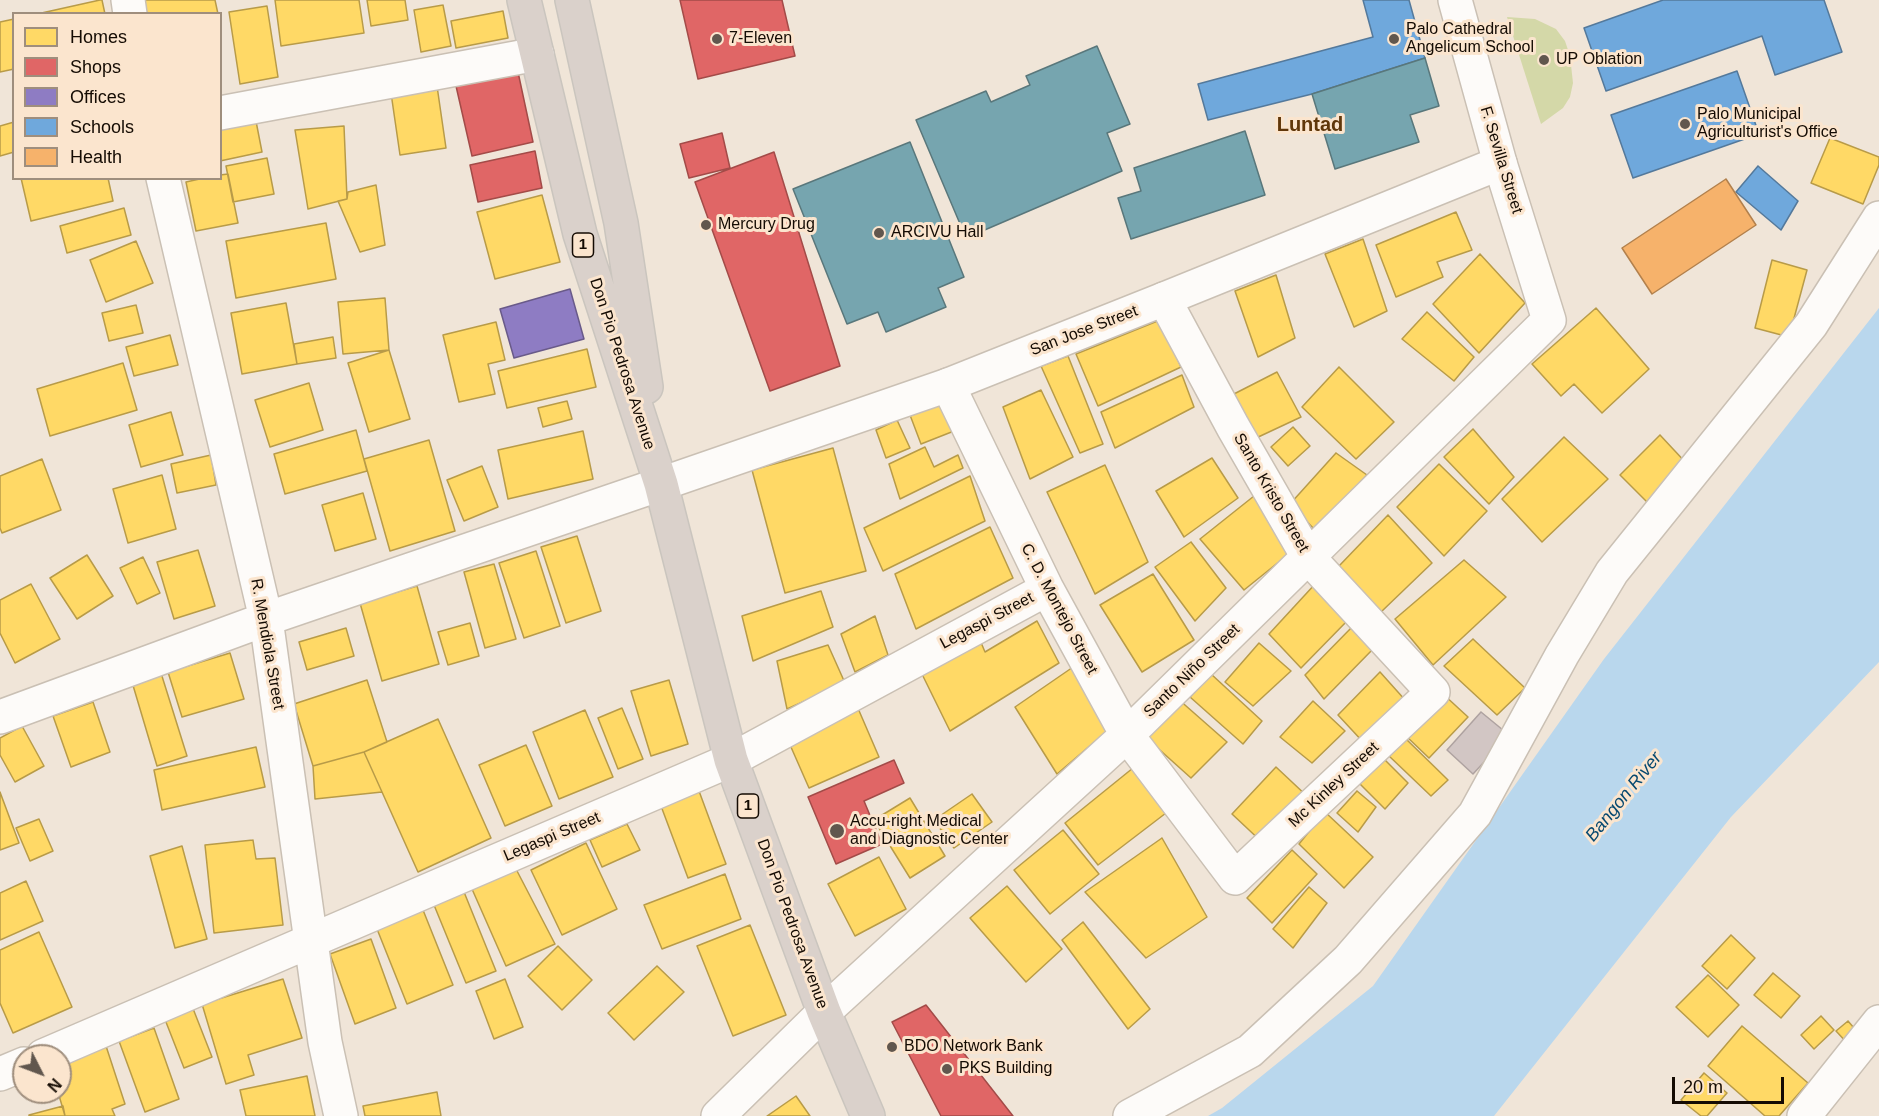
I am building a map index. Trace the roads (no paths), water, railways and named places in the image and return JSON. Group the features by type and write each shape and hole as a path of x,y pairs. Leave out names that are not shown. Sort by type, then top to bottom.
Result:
{"highway":[{"name":"Don Pio Pedrosa Avenue","path":"524,0 580,234 661,484 731,760 824,1012 868,1116"},
{"name":"Don Pio Pedrosa Avenue","path":"572,0 621,223 661,484"}],"street":[{"name":"F. Sevilla Street","path":"1455,0 1500,163 1549,320"},
{"path":"222,113 537,54"},
{"name":"San Jose Street","path":"0,717 266,619 948,385 1500,163"},
{"name":"R. Mendiola Street","path":"164,180 266,619 325,1042 341,1116"},
{"path":"1130,1116 1250,1051 1348,960 1475,814 1562,655 1612,572 1811,325 1879,218"},
{"name":"Santo Kristo Street","path":"1164,299 1233,427 1308,557 1433,692"},
{"name":"Santo Niño Street","path":"824,1012 1126,735 1549,320"},
{"name":"C. D. Montejo Street","path":"948,385 1047,589 1126,735 1235,879"},
{"name":"Legaspi Street","path":"71,1044 731,760 1047,589"},
{"name":"Mc Kinley Street","path":"1235,879 1433,692"},
{"path":"718,1116 824,1012"},
{"path":"1804,1116 1879,1022"}],"water":[{"name":"Bangon River","path":"1879,308 1879,662 1731,817 1494,1116 1208,1116 1222,1108 1373,986 1604,659"}],"place":[{"name":"7-Eleven","path":"717,39"},
{"name":"Palo Cathedral Angelicum School","path":"1394,39"},
{"name":"UP Oblation","path":"1544,60"},
{"name":"Palo Municipal Agriculturist's Office","path":"1685,124"},
{"name":"Mercury Drug","path":"706,225"},
{"name":"ARCIVU Hall","path":"879,233"},
{"name":"Accu-right Medical and Diagnostic Center","path":"837,831"},
{"name":"BDO Network Bank","path":"892,1047"},
{"name":"PKS Building","path":"947,1069"}],"district":[{"name":"Luntad","path":"1310,125"}]}
